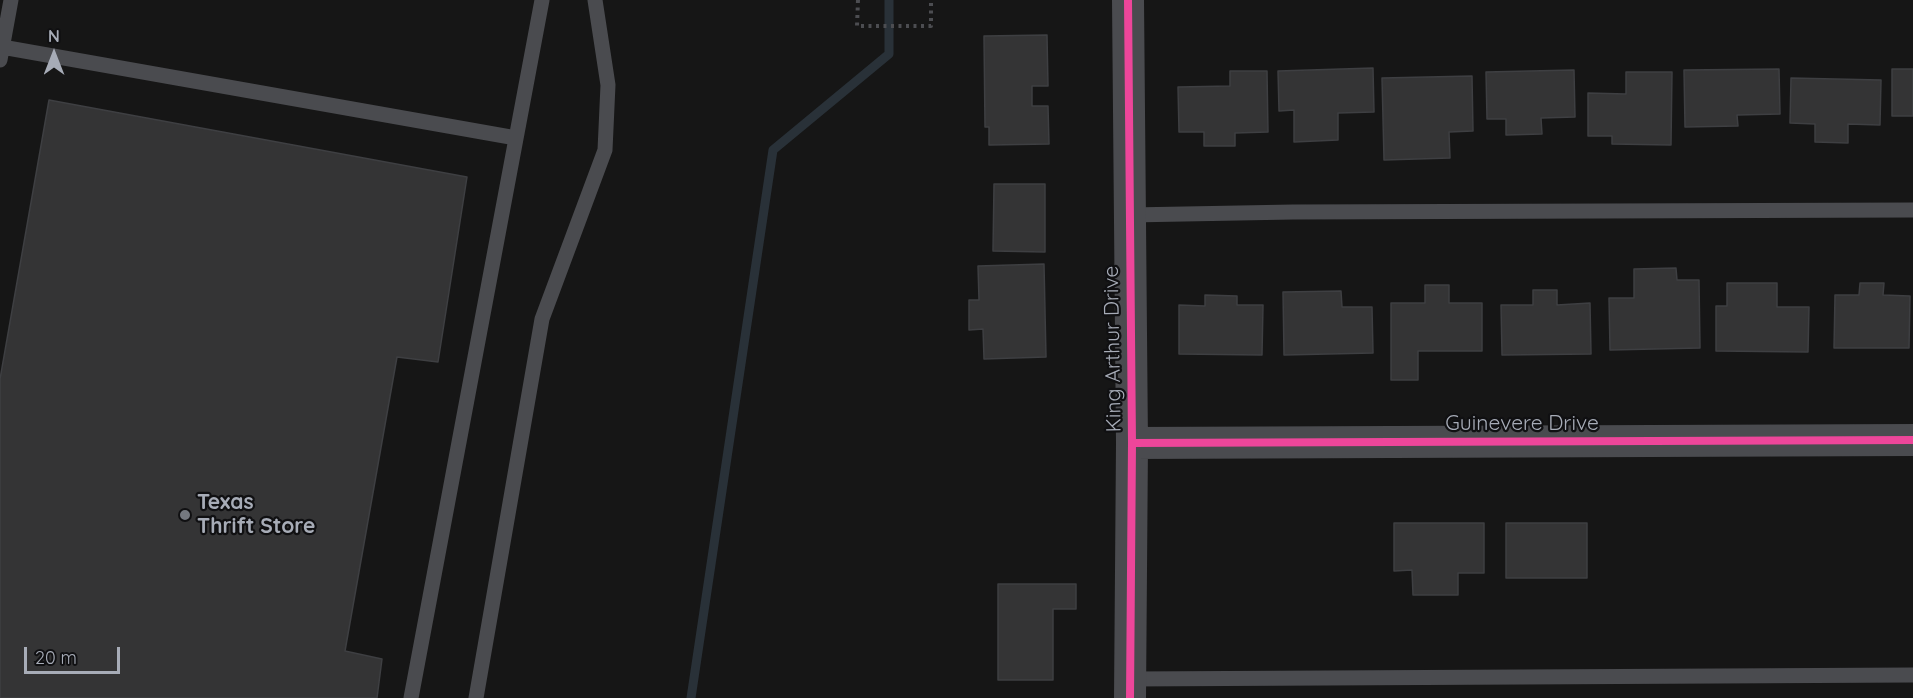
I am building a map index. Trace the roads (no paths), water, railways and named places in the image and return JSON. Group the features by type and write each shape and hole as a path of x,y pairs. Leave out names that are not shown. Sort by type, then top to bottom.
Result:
{"street":[{"name":"King Arthur Drive","path":"1128,0 1132,443 1130,688"},
{"name":"Guinevere Drive","path":"1132,443 1913,440"}],"lane":[{"path":"11,0 1,54 516,138"},
{"path":"411,698 542,0"},
{"path":"476,698 542,320 605,150 608,85 595,0"},
{"path":"1130,215 1305,212 1913,210"},
{"path":"1130,688 1913,675"}],"waterway":[{"path":"691,698 773,150 889,54 889,0"}],"place":[{"name":"Texas Thrift Store","path":"185,515"}]}
